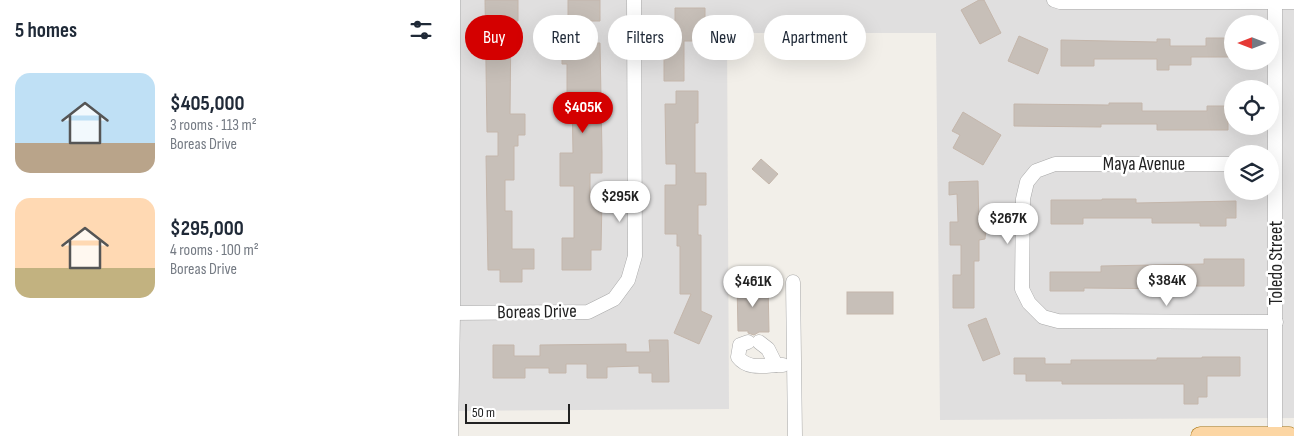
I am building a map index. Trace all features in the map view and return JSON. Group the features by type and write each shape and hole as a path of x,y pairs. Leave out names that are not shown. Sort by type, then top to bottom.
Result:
{"main road":[{"path":"1200,436 1289,436"}],"street":[{"path":"452,436 451,132 453,0"},
{"name":"Boreas Drive","path":"452,313 588,312 614,299 628,280 635,256 634,0"},
{"path":"1057,1 1294,2"},
{"name":"Toledo Street","path":"1273,145 1275,1"},
{"name":"Maya Avenue","path":"1224,164 1055,164 1036,171 1027,182 1023,199 1022,289 1029,303 1043,317 1058,320 1276,322"},
{"name":"Toledo Street","path":"1274,200 1276,322 1275,436"},
{"path":"793,282 795,436"},
{"path":"776,365 768,349 754,342 740,345 738,357 750,366 794,365"}],"shaded area":[{"path":"450,0 1294,0 1294,418 940,420 936,33 866,33 866,15 764,15 764,33 754,33 754,15 692,15 692,60 727,60 729,409 450,411"}],"building":[{"path":"485,0 518,0 518,15 485,15"},
{"path":"568,0 600,0 600,21 598,21 598,15 568,15"},
{"path":"979,0 984,0 1001,33 980,44 961,10"},
{"path":"675,8 705,8 705,15 692,15 692,41 684,41 684,81 664,81 664,60 682,60 682,15 675,15"},
{"path":"1019,36 1048,49 1038,74 1008,61"},
{"path":"1206,38 1224,38 1224,57 1191,57 1191,65 1169,65 1169,70 1157,70 1157,59 1094,59 1094,66 1061,66 1061,40 1157,42 1157,39 1170,39 1170,46 1206,46"},
{"path":"598,43 600,43 602,173 590,173 590,198 602,198 601,250 591,250 591,270 562,270 562,238 574,238 574,186 560,186 560,153 573,153 572,95 567,95 567,64 562,64 562,60 598,60"},
{"path":"486,60 511,60 510,114 525,114 525,135 518,135 518,146 514,146 514,180 505,180 505,211 512,211 512,249 534,249 534,269 522,269 522,282 500,282 500,270 488,270 486,156 498,156 498,132 487,132"},
{"path":"676,91 698,91 698,123 695,123 695,173 706,173 706,205 698,205 698,235 701,235 701,311 712,316 699,344 674,333 691,294 680,294 680,246 677,246 677,234 665,234 665,185 676,185 676,164 666,164 665,104 676,104"},
{"path":"1109,103 1142,103 1142,111 1207,111 1207,106 1224,106 1224,130 1157,130 1157,124 1101,124 1101,127 1014,126 1014,104 1109,105"},
{"path":"963,112 1001,135 983,165 953,148 960,135 952,131"},
{"path":"761,159 778,174 769,184 752,169"},
{"path":"978,181 979,228 986,228 985,239 979,240 979,261 974,261 974,308 953,308 953,275 961,275 961,245 950,245 950,222 958,222 957,194 949,195 949,182"},
{"path":"1136,199 1136,203 1236,201 1236,218 1226,218 1226,226 1200,226 1200,223 1152,223 1152,218 1083,218 1083,224 1051,224 1051,200"},
{"path":"1204,259 1244,259 1244,286 1186,286 1186,289 1084,288 1084,291 1050,291 1050,272 1101,272 1101,266 1204,264"},
{"path":"737,283 768,283 769,332 759,332 754,335 748,333 748,331 738,331"},
{"path":"847,292 893,292 893,314 847,314"},
{"path":"986,318 1000,354 983,361 968,325"},
{"path":"649,340 668,340 669,382 652,382 652,373 639,373 639,366 607,367 607,378 587,378 587,364 566,364 566,373 549,373 549,368 525,368 525,378 493,378 493,345 514,345 514,356 540,356 540,345 626,344 626,352 650,352"},
{"path":"1240,357 1240,376 1207,376 1207,397 1198,397 1198,404 1184,404 1184,384 1062,384 1062,381 1026,381 1026,374 1014,374 1014,358 1045,358 1045,364 1071,364 1071,360 1157,360 1157,358"}]}
